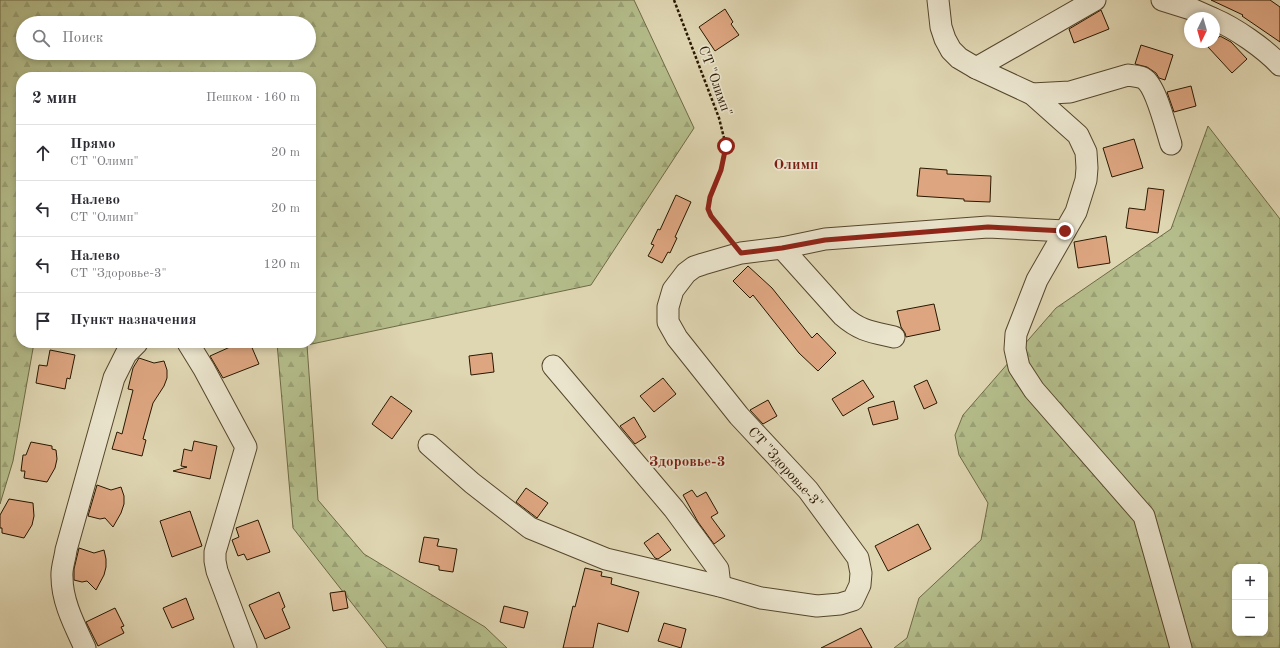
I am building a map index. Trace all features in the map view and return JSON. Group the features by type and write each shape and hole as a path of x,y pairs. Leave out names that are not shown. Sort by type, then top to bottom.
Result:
{"lane":[{"path":"938,0 941,27 951,50 959,58 976,68 1032,94 1078,135 1086,152 1086,180 1076,212 1037,280 1016,334 1015,349 1019,367 1034,390 1144,516 1181,648"},
{"path":"976,68 1095,0"},
{"path":"1162,0 1199,12"},
{"path":"1220,21 1248,39 1280,65"},
{"path":"1032,94 1070,92 1128,76 1143,78 1154,90 1170,144"},
{"name":"СТ \"Здоровье-3\"","path":"429,445 472,483 530,528 606,559 720,586 761,598 817,606 840,604 853,600 860,585 861,573 858,558 808,490 739,416 677,338 668,322 668,307 673,290 686,273 694,267 703,264 741,253 782,248 825,240 988,227 1065,231"},
{"path":"782,248 842,316 852,325 863,330 894,337"},
{"path":"84,648 73,623 65,596 62,577 66,550 114,378 126,354 132,348"},
{"path":"191,348 246,447 215,552 217,571 246,648"},
{"path":"553,366 674,508 718,569 720,586"}],"path":[{"name":"СТ \"Олимп\"","path":"674,0 719,118 726,146 721,170 710,197 708,209 711,216 741,253"}],"green space":[{"path":"0,0 634,0 694,128 591,285 316,343 316,72 16,72 16,348 33,348 13,461 0,504"},
{"path":"1208,126 1280,219 1280,648 894,648 907,638 919,598 981,540 988,503 959,455 955,435 963,415 1056,308 1171,229"},
{"path":"277,348 307,348 318,500 364,554 485,627 507,648 387,648 293,528"}],"building":[{"path":"1211,0 1270,0 1280,7 1280,42 1242,16 1243,15"},
{"path":"725,9 733,22 731,24 739,35 715,51 699,27"},
{"path":"1101,10 1109,29 1074,43 1069,29"},
{"path":"1220,36 1231,42 1247,59 1232,73 1209,48 1220,48"},
{"path":"1141,45 1173,55 1165,80 1159,78 1156,73 1147,67 1135,64"},
{"path":"1191,86 1196,106 1174,112 1167,92"},
{"path":"1134,139 1143,168 1112,177 1103,148"},
{"path":"920,168 947,170 947,174 991,176 990,202 917,196"},
{"path":"1148,188 1164,190 1158,233 1126,228 1129,208 1145,210"},
{"path":"676,195 691,202 675,237 677,238 670,253 668,252 662,263 648,256 654,245 651,244 658,229 660,230"},
{"path":"1106,236 1110,263 1078,268 1074,242"},
{"path":"748,266 772,288 812,338 817,333 836,353 818,371 799,353 753,295 750,298 733,281"},
{"path":"934,304 940,330 906,337 901,327 897,311"},
{"path":"228,348 252,348 259,364 223,378 210,356"},
{"path":"50,350 75,355 70,379 67,378 65,389 36,383 39,365 47,366"},
{"path":"492,353 494,372 471,375 469,356"},
{"path":"139,358 154,363 164,361 167,370 167,378 164,386 153,403 143,439 146,440 142,456 112,449 117,432 122,434 133,390 128,389 133,368"},
{"path":"663,378 676,394 654,412 640,396"},
{"path":"863,380 874,397 843,416 832,399"},
{"path":"927,380 937,403 924,409 914,386"},
{"path":"391,396 412,411 392,439 372,424"},
{"path":"768,400 777,416 763,424 750,410"},
{"path":"894,401 898,419 873,425 868,408"},
{"path":"634,417 646,437 635,444 620,426"},
{"path":"194,441 217,446 210,479 173,471 187,467 181,466 184,449 192,451"},
{"path":"31,442 52,446 52,449 56,450 57,459 55,468 47,482 24,478 25,471 21,471 23,455 26,455"},
{"path":"97,485 111,490 121,487 124,496 124,504 113,527 105,518 100,519 88,516"},
{"path":"526,488 548,503 537,518 516,502"},
{"path":"692,490 697,497 706,492 718,513 711,517 725,536 714,544 698,522 683,495"},
{"path":"9,499 33,503 34,516 32,525 24,538 2,533 2,528 0,528 0,515"},
{"path":"190,511 202,546 172,557 160,521"},
{"path":"258,520 270,552 247,560 244,554 238,556 232,540 239,537 236,528"},
{"path":"918,524 931,549 888,571 875,546"},
{"path":"658,533 671,550 658,559 655,558 644,543"},
{"path":"424,537 439,539 437,546 457,549 453,572 439,570 439,566 419,562"},
{"path":"79,548 94,553 104,550 106,567 104,575 96,590 87,581 82,582 74,580 74,569"},
{"path":"585,568 602,572 601,576 612,578 611,584 639,592 628,632 598,623 593,648 563,648 573,606 575,607"},
{"path":"345,591 348,608 333,611 330,593"},
{"path":"279,592 285,607 282,609 290,628 265,639 249,605"},
{"path":"186,598 194,619 172,628 163,608"},
{"path":"504,606 528,612 524,628 500,622"},
{"path":"115,608 124,626 121,627 124,633 98,646 86,622"},
{"path":"664,623 686,629 681,648 658,641"},
{"path":"861,628 872,648 821,648"}],"district":[{"name":"Олимп","path":"796,165"},
{"name":"Здоровье-3","path":"687,462"}],"route":[{"path":"726,146 721,170 710,197 708,209 711,216 741,253 782,248 825,240 988,227 1065,231"}]}
